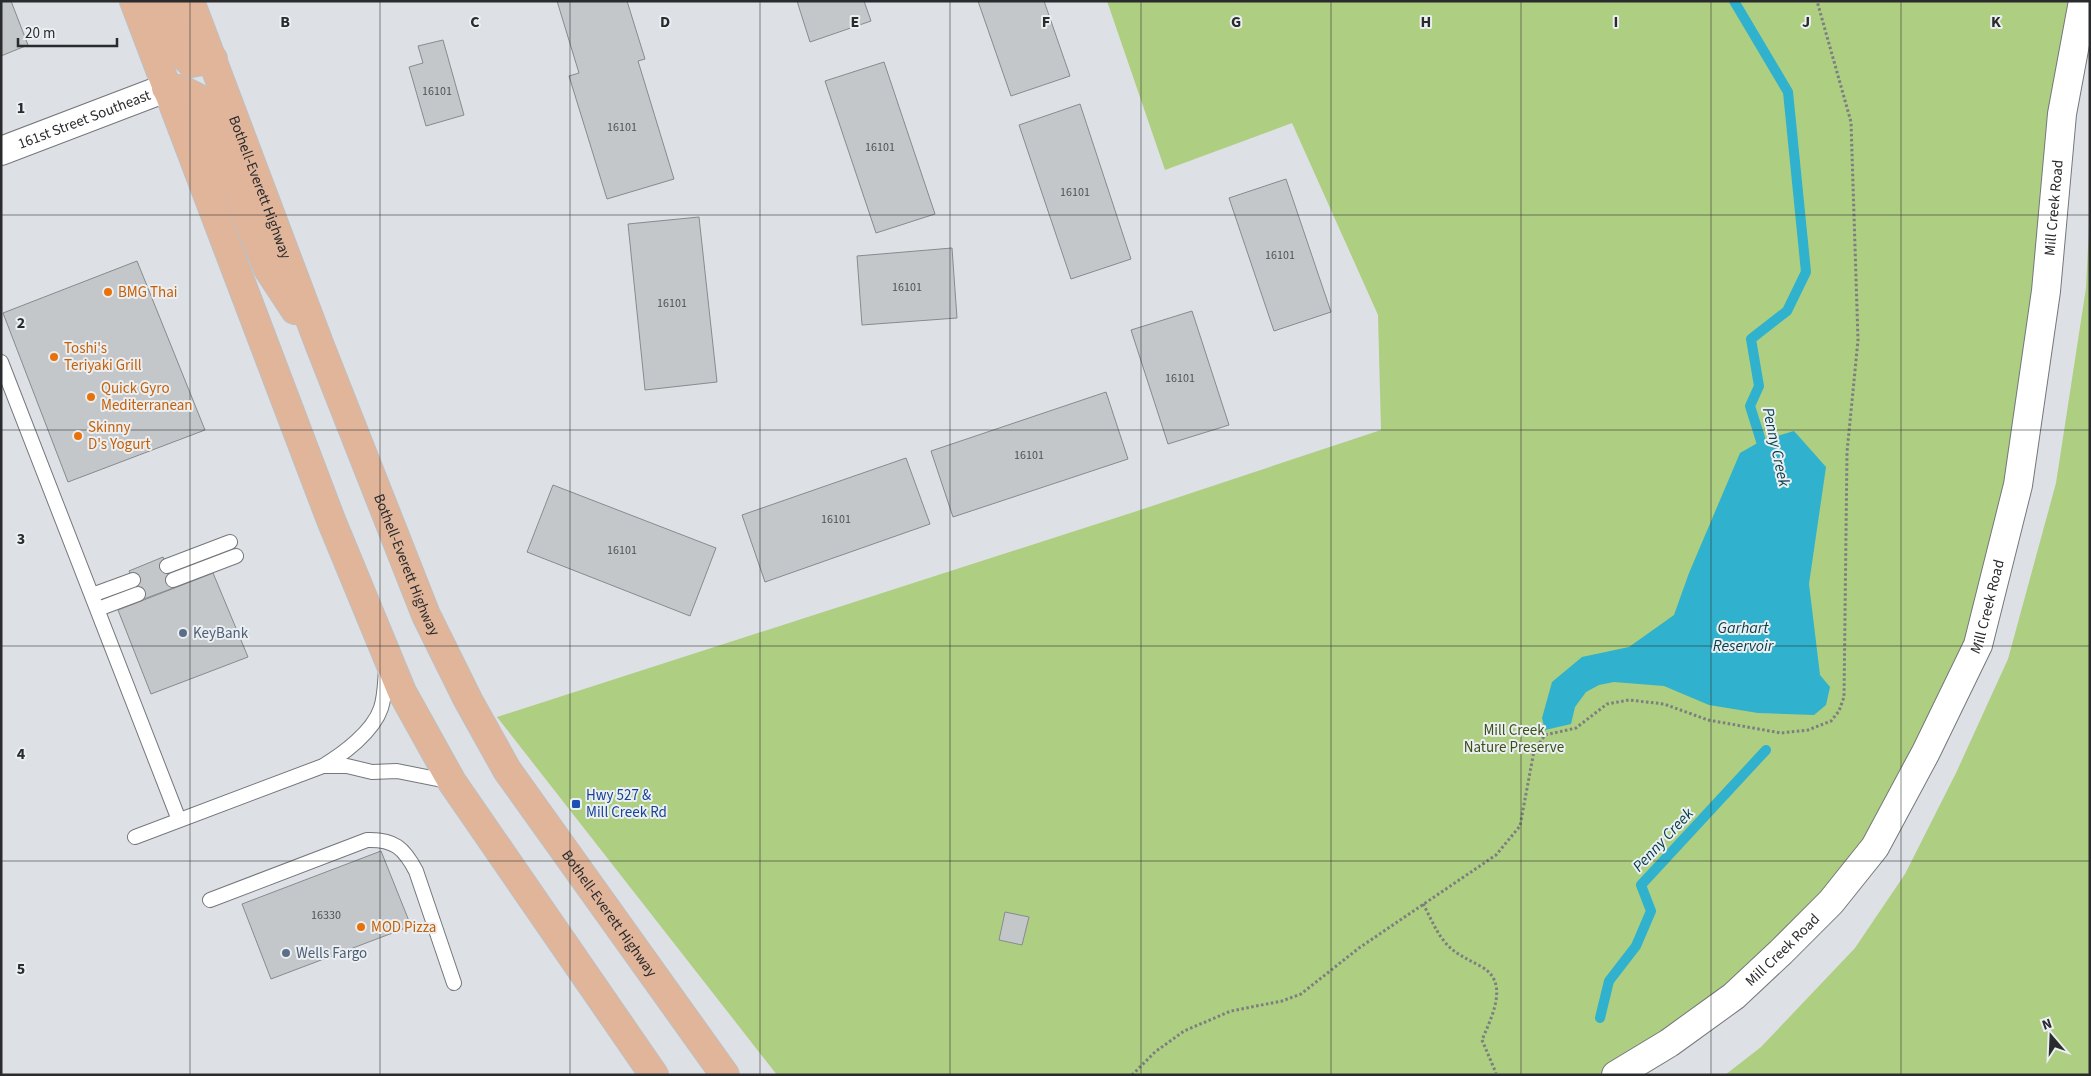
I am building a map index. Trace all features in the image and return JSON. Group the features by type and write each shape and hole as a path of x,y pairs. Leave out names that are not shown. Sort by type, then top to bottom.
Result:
{"main road":[{"path":"134,1 331,520 402,692 452,782 654,1075"},
{"path":"162,1 183,55 191,63 213,59"},
{"name":"Bothell-Everett Highway","path":"190,1 320,346 426,615 468,700 502,761 725,1075"},
{"name":"Mill Creek Road","path":"1616,1075 1669,1043 1734,996 1782,952 1831,902 1875,847 1926,752 1978,645 2018,485 2046,291 2062,114 2083,1"},
{"path":"166,88 180,89 198,98 268,269 320,346"},
{"name":"161st Street Southeast","path":"1,150 166,88"}],"lane":[{"path":"1,362 179,820"},
{"path":"167,566 230,542"},
{"path":"172,580 236,556"},
{"path":"92,595 133,580"},
{"path":"98,609 138,594"},
{"path":"135,837 323,766 345,753 366,732 381,709 386,662 382,646"},
{"path":"323,766 347,766 372,772 397,771 452,782"},
{"path":"210,900 367,840 382,840 395,844 408,855 416,871 454,983"}],"path":[{"path":"1132,1075 1155,1052 1184,1031 1230,1011 1282,1001 1301,994 1359,948 1496,855 1520,826 1534,751 1545,735 1576,728 1607,704 1629,700 1664,704 1708,720 1781,733 1808,730 1832,721 1839,711 1844,697 1847,452 1858,340 1851,122 1817,1"},
{"path":"1423,904 1444,942 1462,958 1484,968 1493,978 1498,991 1496,1004 1482,1040 1496,1073"}],"green space":[{"name":"Mill Creek Nature Preserve","path":"1107,1 2083,1 2046,291 1978,645 1831,902 1615,1075 777,1075 497,717 1134,512 1381,430 1378,315 1292,123 1165,170"},
{"path":"2090,207 2090,1075 1725,1075 1761,1047 1855,948 1905,874 1956,773 2008,659 2056,483 2086,288"}],"water":[{"name":"Garhart Reservoir","path":"1794,431 1826,467 1809,584 1820,675 1830,687 1826,705 1814,715 1758,713 1709,705 1664,686 1614,682 1599,685 1586,692 1575,707 1571,724 1545,730 1542,718 1552,682 1582,657 1629,647 1674,615 1689,573 1740,453 1761,441"}],"building":[{"path":"1,1 11,1 28,45 1,56"},
{"path":"557,1 627,1 645,59 638,61 674,179 607,199 569,76 579,73"},
{"path":"797,1 864,1 871,21 810,42"},
{"path":"978,1 1044,1 1070,76 1011,96"},
{"path":"443,40 464,115 426,126 409,67 423,63 418,46"},
{"path":"884,62 935,214 876,233 825,81"},
{"path":"1080,104 1131,259 1071,279 1019,125"},
{"path":"1286,179 1331,312 1274,331 1229,198"},
{"path":"699,217 717,382 645,390 628,224"},
{"path":"952,248 957,318 862,325 857,256"},
{"path":"137,261 205,430 68,482 3,313"},
{"path":"1192,311 1229,425 1168,444 1131,330"},
{"path":"1106,392 1128,459 953,517 931,451"},
{"path":"906,458 930,524 765,582 742,515"},
{"path":"553,485 716,548 690,616 527,552"},
{"path":"163,557 176,587 141,600 129,571"},
{"name":"KeyBank","path":"213,573 248,657 151,694 118,610"},
{"path":"381,851 411,926 271,979 242,904"},
{"path":"1005,912 1029,917 1022,945 999,940"}],"waterway":[{"name":"Penny Creek","path":"1734,1 1788,92 1806,272 1787,311 1751,339 1759,386 1750,406 1763,453"},
{"name":"Penny Creek","path":"1600,1018 1609,981 1636,946 1651,911 1641,885 1766,750"}],"place":[{"name":"BMG Thai","path":"108,292"},
{"name":"Toshi's Teriyaki Grill","path":"54,357"},
{"name":"Quick Gyro Mediterranean","path":"91,397"},
{"name":"Skinny D's Yogurt","path":"78,436"},
{"name":"KeyBank","path":"183,633"},
{"name":"Hwy 527 & Mill Creek Rd","path":"576,804"},
{"name":"MOD Pizza","path":"361,927"},
{"name":"Wells Fargo","path":"286,953"}]}
